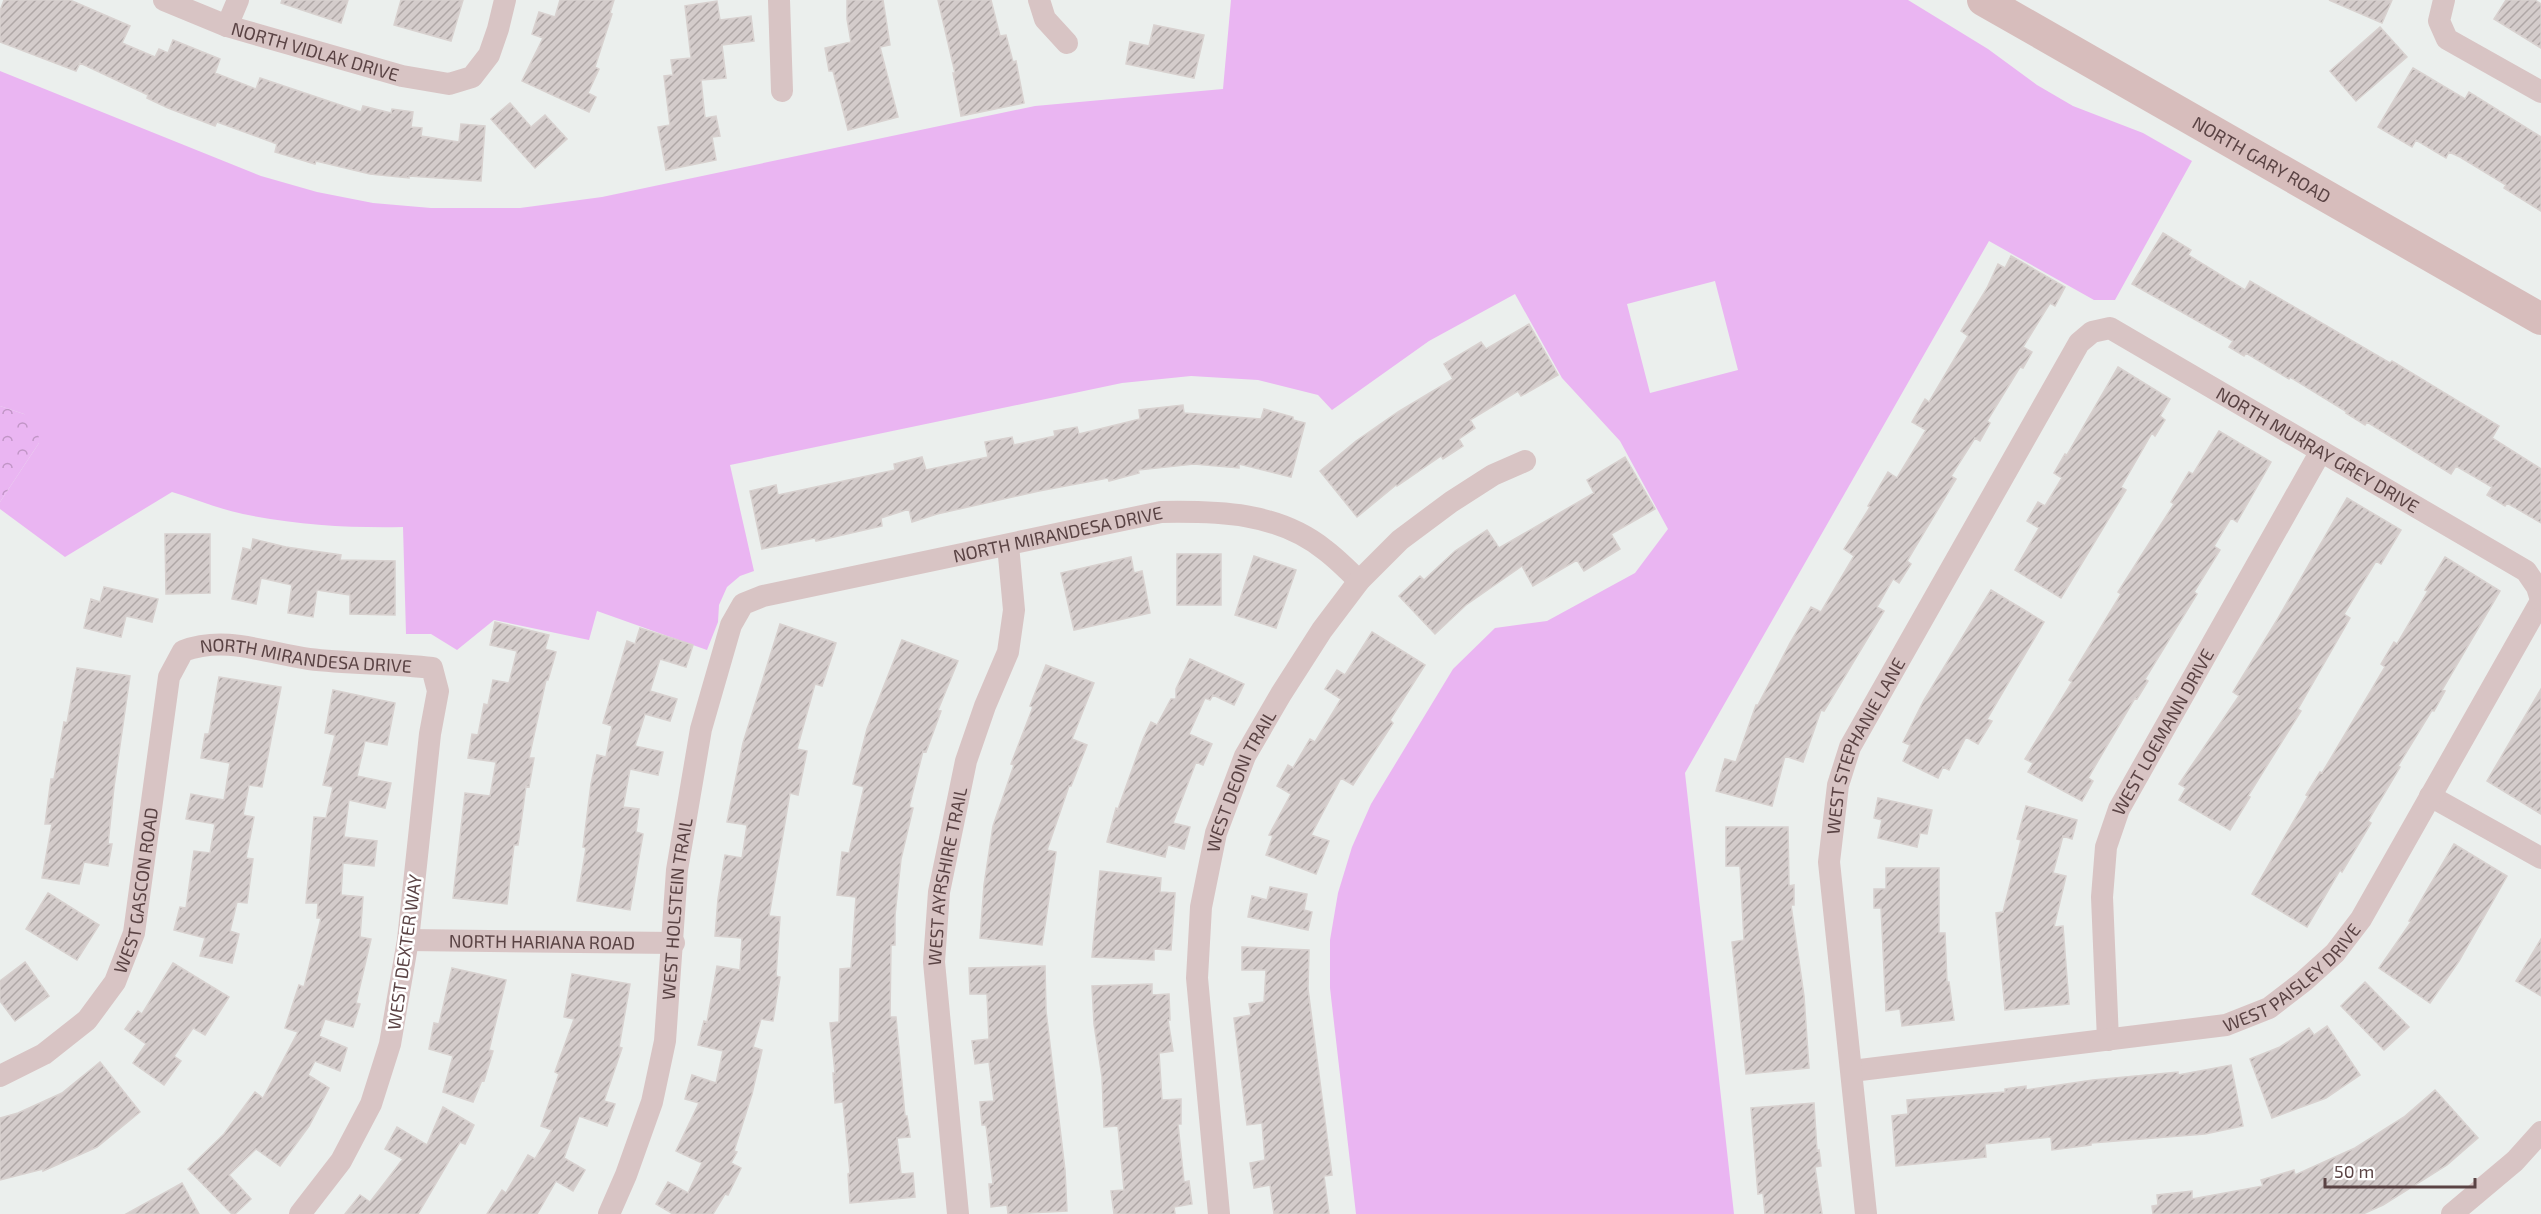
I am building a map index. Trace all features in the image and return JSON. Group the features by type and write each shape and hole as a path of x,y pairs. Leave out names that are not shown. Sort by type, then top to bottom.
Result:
{"main road":[{"name":"NORTH GARY ROAD","path":"1983,0 2541,319"}],"street":[{"name":"NORTH VIDLAK DRIVE","path":"164,0 227,26 402,76 449,84 472,77 489,55 505,0"},
{"path":"227,26 237,0"},
{"path":"779,0 782,91"},
{"path":"1039,0 1045,19 1067,43"},
{"path":"2441,10 2447,39 2541,92"},
{"name":"NORTH MURRAY GREY DRIVE","path":"2092,332 2110,328 2526,571 2540,596"},
{"name":"WEST STEPHANIE LANE","path":"1866,1214 1829,862 1838,785 1850,747 2079,343 2092,332"},
{"name":"WEST LOEMANN DRIVE","path":"2108,1040 2102,897 2106,847 2119,808 2321,451"},
{"name":"WEST DEONI TRAIL","path":"1220,1214 1197,978 1201,907 1216,833 1245,756 1322,630 1359,581 1400,540 1451,502 1493,475 1526,461"},
{"name":"NORTH MIRANDESA DRIVE","path":"743,604 763,596 1161,512 1209,512 1255,517 1294,531 1323,548 1359,581"},
{"name":"WEST AYRSHIRE TRAIL","path":"958,1214 934,962 938,904 966,761 985,706 1008,652 1014,610 1008,544"},
{"name":"WEST PAISLEY DRIVE","path":"1852,1071 2226,1025 2269,1008 2335,953 2361,919 2540,596"},
{"name":"WEST HOLSTEIN TRAIL","path":"609,1214 626,1175 652,1102 665,1041 674,943 677,870 701,729 731,625 743,604"},
{"name":"NORTH MIRANDESA DRIVE","path":"183,651 201,644 228,644 309,659 432,668"},
{"name":"WEST GASCON ROAD","path":"0,1076 44,1054 87,1020 115,982 134,933 145,871 170,677 183,651"},
{"name":"WEST DEXTER WAY","path":"300,1214 341,1161 371,1104 390,1044 408,940 430,734 438,691 432,668"},
{"path":"2430,796 2541,858"},
{"name":"NORTH HARIANA ROAD","path":"408,940 674,943"},
{"path":"2452,1214 2515,1161 2541,1132"}],"green space":[{"path":"1231,0 1908,0 1988,49 2037,85 2073,106 2143,133 2192,161 2115,300 2094,300 1989,241 1685,773 1734,1214 1356,1214 1330,988 1330,940 1338,893 1352,847 1371,804 1453,669 1495,628 1547,621 1635,573 1668,529 1620,441 1562,378 1515,294 1429,341 1332,410 1318,395 1258,380 1191,376 1122,383 730,465 754,571 740,576 727,587 719,605 718,622 707,650 597,611 589,640 494,620 457,650 431,634 406,634 403,527 343,526 263,518 216,507 172,492 65,557 0,509 0,502 39,443 24,414 0,406 0,71 261,176 317,192 373,203 431,208 520,208 602,197 1035,106 1223,89","holes":["1715,281 1738,370 1650,393 1627,304"]},
{"path":"0,406 24,414 38,425 39,443 0,502"}],"building":[{"path":"4,0 70,0 130,26 122,43 155,57 159,49 168,53 173,40 220,59 215,73 256,89 260,78 361,112 363,106 391,113 392,109 413,112 411,127 422,128 421,136 459,142 461,124 485,126 481,181 370,174 316,161 315,164 275,152 277,144 217,122 215,126 168,108 147,98 148,95 80,63 76,71 0,42 0,11"},
{"path":"282,0 348,0 341,23 281,3"},
{"path":"401,0 463,0 451,41 394,25"},
{"path":"560,0 614,0 610,13 612,14 595,67 599,69 588,93 596,97 589,112 522,81 543,38 532,34 539,12 555,17"},
{"path":"847,0 883,0 890,45 880,47 898,117 848,130 833,71 829,71 825,48 851,42 847,19"},
{"path":"938,0 991,0 1000,36 1006,35 1013,62 1016,61 1024,103 961,116 953,73 955,73"},
{"path":"2329,0 2392,0 2382,23"},
{"path":"2506,0 2535,0 2541,4 2541,48 2494,19"},
{"path":"717,1 720,20 751,16 754,41 722,45 726,78 701,80 705,118 716,116 720,136 712,137 716,160 666,170 658,127 670,125 664,76 673,75 671,60 691,58 685,6"},
{"path":"1154,25 1204,35 1194,78 1126,64 1130,42 1149,46"},
{"path":"2380,27 2407,57 2356,101 2330,71"},
{"path":"2413,68 2465,99 2469,92 2541,137 2541,211 2504,188 2506,185 2460,157 2449,152 2446,158 2416,140 2412,147 2378,127"},
{"path":"510,103 531,127 545,115 567,139 535,168 491,119"},
{"path":"2163,233 2191,250 2188,255 2245,290 2250,281 2390,363 2392,361 2499,426 2492,438 2541,469 2541,523 2507,503 2505,506 2487,495 2492,487 2456,466 2451,474 2367,422 2365,425 2290,377 2289,379 2246,353 2244,356 2229,347 2233,341 2132,284"},
{"path":"2011,256 2065,287 2055,306 2050,303 2023,347 2032,352 2023,368 2020,367 1987,421 1990,423 1980,441 1975,438 1951,476 1956,479 1907,561 1911,564 1899,583 1893,579 1877,607 1884,611 1824,711 1821,710 1803,762 1785,756 1772,806 1716,791 1725,759 1736,762 1756,705 1811,607 1821,612 1854,556 1844,549 1870,507 1868,506 1888,472 1897,478 1926,430 1912,422 1925,399 1929,402 1968,336 1961,331 1987,288 1998,264 2005,268"},
{"path":"1529,324 1558,375 1521,396 1518,391 1470,420 1475,428 1459,439 1463,446 1443,459 1441,456 1396,485 1357,517 1320,471 1356,441 1398,412 1453,379 1444,364 1481,342 1486,349"},
{"path":"2118,367 2170,399 2160,416 2165,420 2155,436 2152,433 2121,487 2126,490 2061,598 2015,570 2039,528 2027,521 2038,502 2045,506 2062,478 2054,473 2065,454 2067,455"},
{"path":"1183,405 1184,413 1261,419 1264,409 1293,417 1293,420 1305,423 1291,477 1239,464 1239,468 1194,464 1138,470 1139,473 1109,481 1108,478 1039,491 937,514 912,522 909,509 881,518 882,526 816,541 815,538 762,549 750,491 776,485 778,495 895,470 894,464 922,457 926,470 988,457 985,442 1012,437 1014,445 1055,436 1054,431 1077,427 1079,434 1140,419 1139,410"},
{"path":"2219,431 2271,462 2237,522 2231,518 2214,546 2220,550 2194,592 2197,594 2145,679 2148,681 2137,699 2135,698 2088,778 2093,781 2082,801 2028,772 2033,763 2025,759 2072,682 2069,680 2121,594 2118,592 2174,504 2171,502 2189,472 2193,474"},
{"path":"1625,457 1655,509 1611,534 1620,549 1584,571 1577,560 1533,586 1522,566 1466,605 1435,634 1399,596 1420,576 1424,580 1455,551 1487,530 1499,548 1594,493 1587,480"},
{"path":"2347,498 2401,530 2381,564 2376,561 2344,614 2350,618 2298,709 2301,711 2248,796 2250,797 2230,830 2179,800 2186,788 2179,784 2239,696 2233,692"},
{"path":"165,534 210,534 210,593 166,594"},
{"path":"253,539 286,547 341,555 340,560 395,561 395,615 350,614 350,595 317,590 313,617 288,613 292,585 261,578 256,604 232,599 243,548 251,550"},
{"path":"1177,554 1221,554 1221,605 1177,605"},
{"path":"1254,556 1296,570 1276,628 1235,615"},
{"path":"1131,557 1134,573 1142,571 1150,613 1074,630 1061,573"},
{"path":"2445,557 2500,591 2442,690 2445,691 2434,711 2432,710 2398,766 2400,767 2368,821 2371,823 2307,927 2252,894 2308,796 2306,795 2320,772 2322,773 2385,667 2381,664 2394,642 2397,644"},
{"path":"104,587 158,599 152,622 126,616 121,637 84,628 91,599 100,602"},
{"path":"1991,590 2044,622 1987,719 1992,721 1978,744 1966,737 1949,770 1943,767 1938,778 1903,761 1910,745 1903,742 1924,700"},
{"path":"495,622 549,635 545,649 556,652 548,680 546,680 529,758 534,758 529,787 526,786 518,845 514,845 507,904 453,898 465,793 490,796 496,762 468,758 472,734 478,735 484,704 488,705 493,680 509,683 517,651 490,645"},
{"path":"780,624 836,643 822,686 815,684 797,749 807,751 798,795 790,793 769,916 780,917 776,976 780,977 773,1021 761,1019 753,1047 762,1050 752,1094 734,1151 737,1152 731,1163 741,1168 728,1195 725,1194 713,1214 673,1214 656,1204 668,1182 688,1193 702,1163 676,1151 699,1103 685,1099 692,1075 716,1083 723,1051 698,1045 704,1021 707,1022 717,966 740,970 742,938 715,936 718,899 725,855 742,858 747,825 727,822 743,743"},
{"path":"640,628 693,645 686,667 660,659 650,691 677,699 670,721 645,714 635,746 663,752 658,775 630,769 623,807 639,809 636,832 643,834 630,910 577,901 586,848 583,847 591,784 597,755 606,757 612,726 603,723 627,641 635,644"},
{"path":"1372,632 1425,665 1390,720 1393,723 1353,785 1341,778 1311,835 1329,841 1316,874 1266,855 1273,836 1269,835 1291,794 1277,786 1288,765 1293,768 1310,739 1315,742 1341,699 1325,689 1337,670 1345,675"},
{"path":"902,640 958,661 938,710 941,711 926,752 923,751 909,807 913,808 901,859 895,915 895,945 891,945 890,1017 896,1017 905,1116 907,1116 910,1137 897,1138 901,1174 913,1173 915,1197 850,1203 848,1174 850,1173 843,1102 835,1103 833,1073 835,1073 830,1023 839,1022 840,969 851,968 856,897 837,895 842,852 849,853 864,787 853,784 867,729"},
{"path":"1190,659 1244,684 1234,705 1213,695 1210,700 1205,698 1189,734 1212,744 1203,765 1196,762 1173,823 1190,827 1184,849 1168,845 1165,857 1107,842 1116,808 1118,809 1143,739 1151,722 1157,725 1171,699 1176,699 1176,689"},
{"path":"1046,665 1094,683 1072,739 1087,745 1071,786 1069,786 1047,850 1056,852 1042,945 980,938 984,885 993,826 1014,765 1011,764 1033,707 1030,706"},
{"path":"77,668 130,676 114,787 108,844 112,844 108,866 84,862 79,884 42,878 52,824 45,824 51,779 54,779"},
{"path":"219,677 281,687 262,787 249,785 243,815 254,817 246,858 253,859 247,903 237,902 230,931 239,934 232,963 200,956 205,938 174,930 180,907 186,908 194,851 210,853 215,824 186,819 191,794 224,800 230,763 201,758 205,734 209,734"},
{"path":"2541,689 2541,814 2487,781"},
{"path":"333,690 395,703 387,745 365,741 357,776 391,783 385,808 349,800 344,837 377,841 374,866 343,863 341,895 363,897 360,937 371,939 356,1003 360,1004 353,1027 325,1019 319,1036 347,1048 340,1071 315,1061 308,1075 329,1088 309,1126 280,1166 256,1149 229,1175 251,1199 235,1214 232,1214 188,1169 224,1134 255,1092 263,1098 298,1032 285,1028 299,985 304,987 321,918 317,918 318,903 306,903 314,817 326,818 333,787 323,785 335,735 325,733"},
{"path":"1878,798 1932,810 1927,834 1920,833 1917,847 1878,838 1882,820 1874,818"},
{"path":"2026,806 2077,820 2072,839 2063,836 2053,873 2066,876 2054,927 2063,926 2069,1004 2005,1010 1996,913 2003,912 2021,840 2017,839"},
{"path":"1726,827 1788,827 1789,886 1794,885 1794,905 1791,905 1804,996 1809,1068 1746,1074 1732,942 1744,940 1740,866 1726,866"},
{"path":"2454,844 2507,876 2459,961 2430,1003 2379,968 2411,922 2409,921"},
{"path":"1886,868 1939,868 1939,933 1945,933 1947,982 1949,982 1954,1020 1902,1026 1900,1009 1886,1011 1881,908 1874,908 1874,889 1886,889"},
{"path":"1100,871 1161,878 1160,892 1175,893 1171,950 1154,949 1154,960 1092,957"},
{"path":"1270,887 1307,894 1304,910 1312,912 1308,930 1248,917 1252,896 1267,900"},
{"path":"48,893 99,925 77,960 26,929"},
{"path":"2541,939 2541,996 2516,981"},
{"path":"1242,947 1309,950 1308,989 1332,1175 1324,1176 1329,1214 1274,1214 1270,1185 1254,1188 1250,1163 1265,1160 1262,1123 1247,1125 1234,1018 1251,1015 1249,1004 1264,1002 1266,970 1242,970"},
{"path":"25,962 49,996 15,1021 0,1001 0,981"},
{"path":"173,963 229,997 205,1035 193,1028 174,1056 181,1061 164,1085 133,1063 146,1044 125,1029 138,1011 142,1014"},
{"path":"1045,966 1046,1011 1065,1170 1067,1211 1008,1214 1007,1205 991,1207 989,1184 993,1184 986,1125 982,1125 980,1102 994,1101 989,1062 975,1064 972,1041 989,1039 987,994 970,994 969,968"},
{"path":"452,968 506,980 489,1050 493,1051 484,1081 482,1080 473,1102 443,1092 453,1056 429,1049 434,1023 439,1024"},
{"path":"572,974 630,984 619,1047 622,1048 604,1101 615,1104 607,1126 579,1116 564,1158 585,1170 573,1191 556,1181 537,1214 487,1214 502,1190 506,1193 528,1155 535,1159 552,1130 541,1126 559,1074 555,1072 574,1019 564,1017"},
{"path":"2365,982 2409,1027 2384,1050 2341,1006"},
{"path":"1152,984 1152,995 1169,994 1170,1020 1168,1020 1173,1051 1159,1053 1162,1100 1181,1099 1181,1124 1178,1124 1184,1182 1189,1181 1192,1204 1174,1207 1175,1214 1114,1214 1111,1191 1124,1190 1118,1126 1104,1127 1102,1077 1094,1024 1092,986"},
{"path":"2327,1026 2360,1075 2326,1098 2272,1118 2250,1059 2280,1047 2309,1028 2314,1035"},
{"path":"100,1062 140,1112 97,1147 43,1171 43,1169 0,1180 0,1118 18,1113 62,1093"},
{"path":"2231,1065 2243,1126 2205,1134 2091,1143 2091,1145 2052,1150 2051,1137 1985,1144 1986,1157 1896,1166 1892,1116 1908,1114 1907,1100 2005,1092 2005,1089 2026,1086 2026,1090 2093,1080 2178,1072 2178,1075"},
{"path":"2435,1090 2478,1138 2447,1165 2383,1205 2363,1214 2153,1214 2152,1206 2158,1205 2157,1195 2192,1191 2192,1199 2263,1186 2261,1180 2294,1170 2295,1175 2355,1148 2404,1117"},
{"path":"1814,1103 1817,1151 1819,1150 1821,1166 1815,1167 1822,1214 1765,1214 1763,1193 1758,1194 1751,1108"},
{"path":"443,1107 474,1125 465,1144 460,1142 418,1214 345,1214 360,1195 370,1202 403,1159 385,1149 397,1127 427,1145"},
{"path":"182,1183 199,1214 126,1214"}]}
